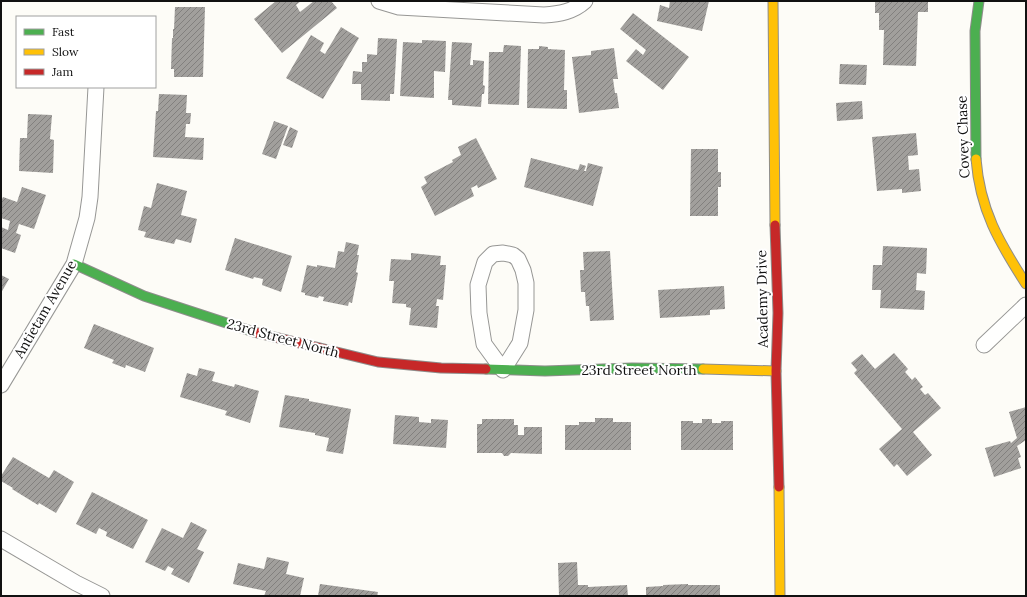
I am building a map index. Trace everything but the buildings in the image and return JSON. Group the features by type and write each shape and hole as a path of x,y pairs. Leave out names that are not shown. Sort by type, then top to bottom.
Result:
{"street":[{"path":"379,1 399,7 544,15 563,13 580,6 585,1"},
{"name":"Academy Drive","path":"773,1 775,246 778,313 776,371 780,527 780,596"},
{"name":"Covey Chase","path":"979,1 976,31 976,158 978,181 990,222 999,241 1026,284"},
{"name":"Antietam Avenue","path":"1,385 74,264 87,218 90,197 96,88"},
{"path":"503,253 513,255 518,259 526,283 526,310 520,343 503,370 484,344 479,313 478,285 485,262 493,254 503,253"},
{"name":"23rd Street North","path":"74,264 144,296 249,332 378,362 441,368 545,371 632,368 776,371"},
{"path":"984,345 1026,305"},
{"path":"1,539 76,583 102,596"}],"traffic: fast":[{"path":"976,159 975,31 979,1"},
{"path":"74,264 144,296 254,332"},
{"path":"486,369 545,371 632,368 703,369"}],"traffic: slow":[{"path":"773,1 775,225"},
{"path":"976,159 978,177 986,210 1007,254 1026,284"},
{"path":"703,369 776,371"},
{"path":"779,487 780,596"}],"traffic: jam":[{"path":"775,225 778,313 776,371 779,487"},
{"path":"254,332 378,362 441,368 486,369"}]}
